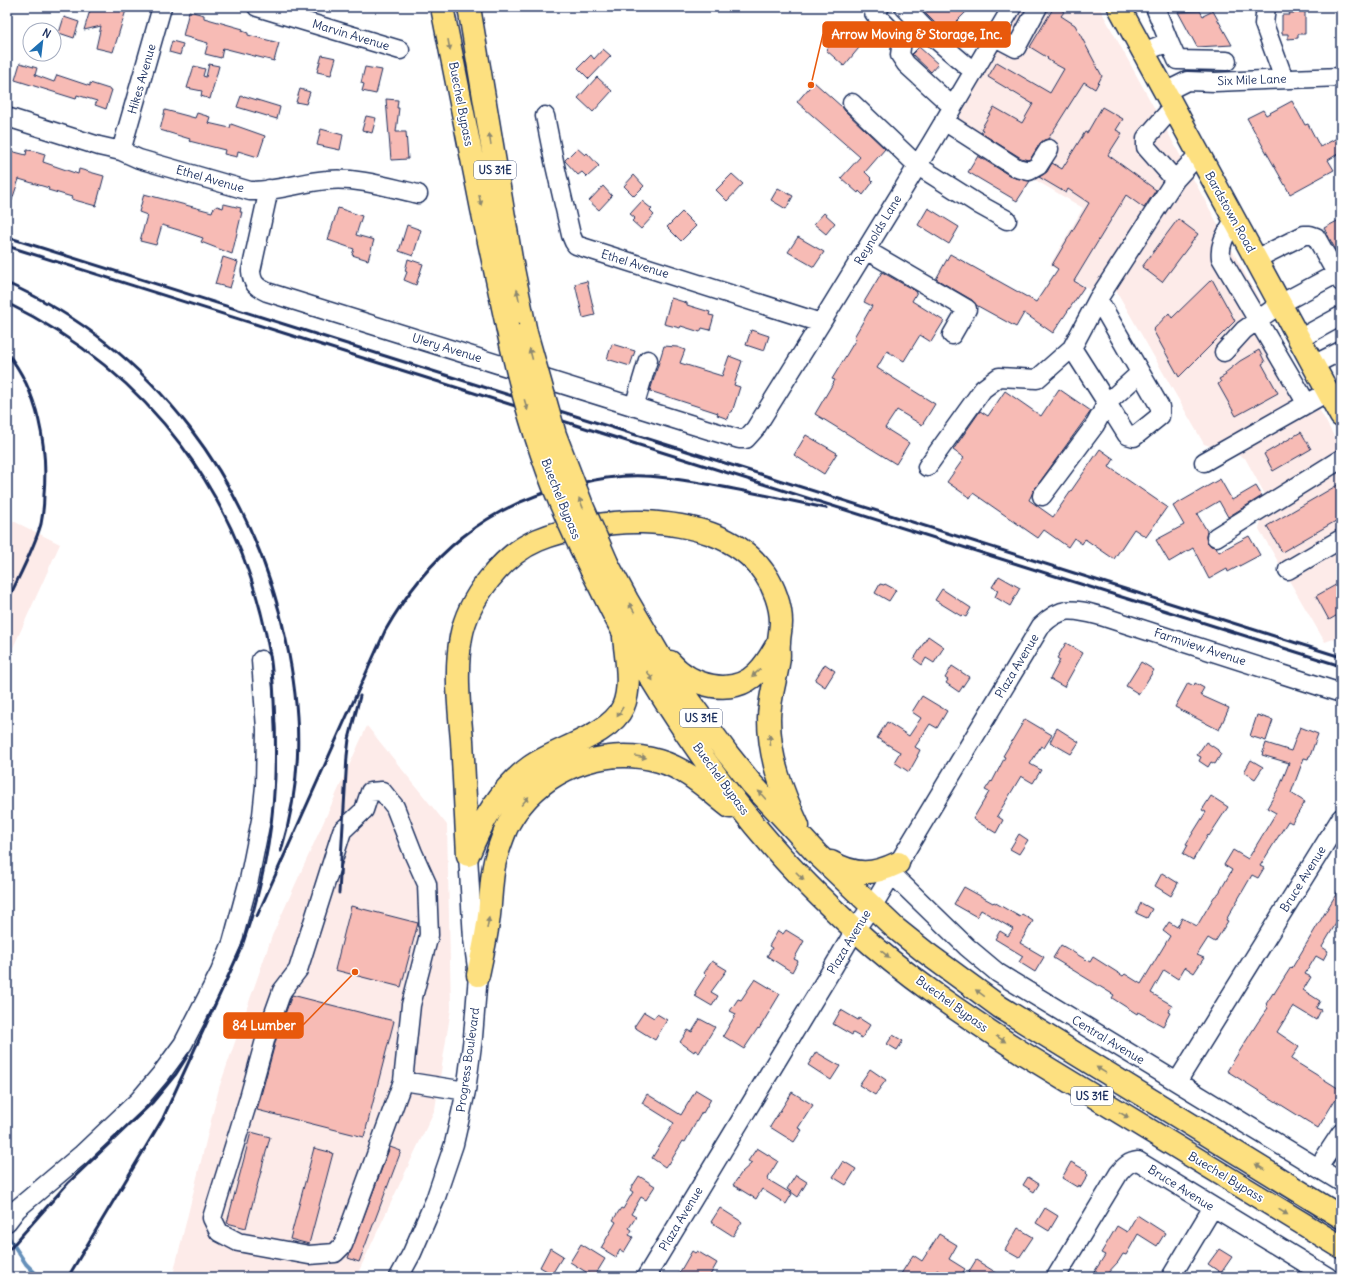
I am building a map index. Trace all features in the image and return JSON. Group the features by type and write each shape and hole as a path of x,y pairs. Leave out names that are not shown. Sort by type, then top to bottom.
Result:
{"main road":[{"name":"Buechel Bypass","path":"442,7 477,187 516,330 584,508 600,567 624,632 648,673 704,759 773,847 800,875 855,930 928,988 984,1028 1062,1077 1341,1247"},
{"name":"Buechel Bypass","path":"468,7 507,236 516,330"},
{"name":"Bardstown Road","path":"1119,7 1341,416"},
{"path":"468,856 458,682 461,638 469,611 478,596 500,567 520,551 537,541 552,535 578,529 640,522 660,523 701,530 716,535 729,542 751,558 767,576 780,611 781,623 779,662 770,704 770,742 779,782 811,848 842,868 860,873 895,868"},
{"name":"Buechel Bypass","path":"600,567 647,635 674,679 751,783 811,848 871,905 926,952 1000,1007 1038,1032 1341,1217"},
{"path":"468,856 483,822 491,809 518,777 540,760 600,731 619,714 626,698 627,688 624,632"},
{"path":"647,635 673,665 685,675 702,683 721,687 736,686 758,673 779,642"},
{"path":"478,975 489,916 495,861 500,845 507,827 515,813 539,785 552,777 569,768 601,758 629,755 660,761 698,780 715,795 755,825"}],"street":[{"name":"Hikes Avenue","path":"121,151 162,7"},
{"name":"Marvin Avenue","path":"257,7 400,50"},
{"path":"880,7 874,13 902,41 900,55 949,114 1017,168 1029,171 1038,166 1049,149"},
{"path":"904,7 933,37 974,72"},
{"name":"Reynolds Lane","path":"734,437 746,439 755,429 918,166 1012,7"},
{"path":"995,36 1016,48 1038,7"},
{"path":"1155,7 1177,60 1227,61"},
{"path":"1266,7 1264,24 1284,79"},
{"path":"1143,52 1169,42"},
{"name":"Six Mile Lane","path":"1169,100 1187,81 1215,82 1341,77"},
{"path":"1169,100 1146,138 1146,147 1175,180"},
{"path":"852,103 918,166 978,204 1007,220"},
{"name":"Ethel Avenue","path":"545,116 571,235 576,245 821,323"},
{"name":"Ethel Avenue","path":"7,117 99,146 121,151 139,159 250,191 313,181 338,179 418,194"},
{"path":"927,467 983,389 999,377 1037,379 1072,348 1098,299 1175,180 1199,154"},
{"name":"Ulery Avenue","path":"269,189 251,271 252,279 258,287 267,292 734,437"},
{"path":"1234,220 1223,240 1220,250 1221,258 1307,404"},
{"path":"1224,352 1244,330 1280,304 1339,278 1316,237 1310,235 1304,235 1256,260"},
{"path":"866,250 967,309 952,335"},
{"path":"1072,348 1126,435 1134,437 1160,416 1160,407 1098,299"},
{"path":"1299,339 1341,316"},
{"path":"1313,365 1341,351"},
{"path":"634,407 648,360"},
{"path":"1042,496 1095,425 1107,403 1140,373"},
{"path":"1204,462 1328,392"},
{"path":"1216,537 1341,459"},
{"path":"1288,570 1341,539"},
{"name":"Farmview Avenue","path":"1058,613 1065,610 1079,610 1101,616 1341,693"},
{"name":"Plaza Avenue","path":"646,1277 832,971 855,930 878,897 1041,626 1058,613"},
{"path":"12,1216 81,1155 139,1100 161,1074 183,1044 220,972 232,943 249,880 262,815 265,786 266,729 261,660"},
{"path":"382,791 395,807 427,884 429,935 411,1005 403,1081 343,1245 335,1252 309,1255 302,1254 238,1242 219,1232 212,1218 267,1033 282,991 298,970 342,831 364,810 370,792 382,791"},
{"name":"Bruce Avenue","path":"1177,1082 1341,818"},
{"name":"Progress Boulevard","path":"400,1277 435,1200 454,1144 466,1091 473,1037 478,975 473,940 468,856"},
{"name":"Central Avenue","path":"895,868 968,947 998,973 1341,1182"},
{"path":"403,1081 466,1091"},
{"path":"1318,1168 1341,1133"},
{"name":"Bruce Avenue","path":"1056,1277 1119,1172 1126,1165 1132,1162 1138,1162 1149,1168 1328,1277"},
{"path":"1171,1277 1213,1207"}],"shaded area":[{"path":"1024,7 1099,7 1341,449 1341,636 1325,642 1259,529 1267,498 1245,458 1204,444 1113,285 1093,291 1050,265 1083,208 947,128"},
{"path":"7,518 60,544 7,661"},
{"path":"367,726 447,825 451,1009 435,1109 356,1277 181,1277 173,1275 219,1088 272,936"}],"building":[{"path":"91,7 127,7 113,52 96,48 101,26 84,30"},
{"path":"925,7 971,7 945,33 922,10"},
{"path":"1054,7 1057,7 1064,12 1061,16 1075,25 1102,76 1095,89 1084,82 1048,139 1040,143 1031,158 1028,160 1021,158 981,133 983,130 981,129 994,107 1022,123 1033,104 988,77 997,62 1050,93 1064,69 1030,47"},
{"path":"1295,7 1305,7 1305,34 1298,34 1298,38 1288,39 1288,34 1282,34 1282,15 1290,15 1289,13 1295,13"},
{"path":"189,11 204,15 204,18 243,29 242,31 248,33 248,35 279,43 274,61 223,48 221,58 205,54 208,43 183,36"},
{"path":"1200,11 1203,16 1213,11 1232,45 1197,47 1178,12"},
{"path":"64,17 79,22 74,38 62,34 62,23"},
{"path":"851,22 868,37 844,66 826,50"},
{"path":"172,41 183,44 180,55 169,52"},
{"path":"919,47 938,64 931,72 912,54"},
{"path":"603,49 611,56 589,79 578,68 591,55 594,59"},
{"path":"322,55 336,58 331,75 317,72"},
{"path":"20,63 37,68 35,75 54,82 57,75 90,86 90,83 112,90 106,109 95,105 97,101 77,95 76,99 15,80"},
{"path":"209,64 219,66 210,99 201,96 202,91 187,88 194,66 205,69 203,76 206,77"},
{"path":"365,67 382,70 376,94 362,91 364,84 361,83"},
{"path":"597,77 612,91 593,112 578,98"},
{"path":"814,82 885,149 865,172 873,182 863,195 859,191 858,193 841,178 860,157 797,102"},
{"path":"300,89 310,92 306,104 296,102"},
{"path":"241,96 280,107 277,119 237,107"},
{"path":"386,99 398,100 397,108 399,108 396,132 406,132 408,159 391,160"},
{"path":"1292,101 1305,125 1308,124 1320,147 1337,138 1341,146 1341,152 1328,160 1334,170 1290,194 1247,118 1263,110 1266,115"},
{"path":"1102,107 1123,119 1116,130 1122,133 1108,155 1156,190 1144,208 1126,195 1074,281 1084,287 1053,333 1024,313 1016,327 976,305 972,300 936,279 950,254 1036,302 1058,269 1052,265 1089,203 1068,189 1066,193 1039,177 1047,172 1052,163 1062,169 1085,132 1087,133"},
{"path":"165,110 195,118 197,113 210,117 208,123 230,128 231,124 265,136 258,157 238,151 237,157 224,154 225,150 189,141 190,139 160,130"},
{"path":"366,116 376,118 372,133 362,130"},
{"path":"321,129 343,135 340,150 317,145"},
{"path":"577,148 585,155 587,153 599,166 587,177 582,172 578,175 565,161"},
{"path":"7,150 26,155 27,150 35,151 45,154 43,162 78,174 79,169 104,176 96,206 71,199 72,197 48,190 49,188 19,179 9,209 7,208"},
{"path":"978,156 1012,177 1030,181 1017,201 968,172"},
{"path":"732,174 743,184 727,201 716,190"},
{"path":"634,175 644,186 634,196 624,186"},
{"path":"603,186 612,196 599,210 589,201"},
{"path":"778,188 793,196 786,209 771,200"},
{"path":"144,194 212,212 217,206 223,208 224,204 241,208 240,212 242,212 232,254 201,242 203,238 162,225 156,245 140,241 147,215 139,212"},
{"path":"642,201 652,209 650,211 654,215 641,229 632,221 635,218 630,214"},
{"path":"338,208 362,216 356,235 374,240 368,260 352,255 354,249 328,240"},
{"path":"928,208 959,227 949,244 918,225"},
{"path":"682,212 696,226 681,241 667,227"},
{"path":"824,213 835,223 826,234 814,224"},
{"path":"1178,219 1198,234 1162,282 1142,267"},
{"path":"1341,219 1341,260 1324,228"},
{"path":"407,225 421,230 413,256 399,251"},
{"path":"798,237 824,252 814,267 788,252"},
{"path":"223,257 238,262 230,288 215,284"},
{"path":"408,259 423,264 416,285 404,280 407,272 405,271"},
{"path":"882,272 917,292 912,301 944,321 931,342 920,335 904,361 887,351 877,368 935,404 922,425 897,410 885,428 909,443 896,464 815,414 835,380 832,379 856,339 854,337 872,306 864,302"},
{"path":"1212,279 1235,321 1179,377 1153,330 1169,313 1172,318"},
{"path":"587,281 595,315 583,318 575,284"},
{"path":"671,298 710,312 709,315 714,316 710,330 702,328 700,332 681,326 680,328 664,324"},
{"path":"751,330 769,336 764,351 746,345"},
{"path":"612,344 635,351 630,366 607,359"},
{"path":"664,346 677,347 685,350 680,363 722,376 729,356 742,361 734,385 740,387 732,412 730,412 728,419 717,415 718,413 650,391"},
{"path":"1259,350 1265,362 1262,364 1278,393 1236,416 1218,384 1221,382 1219,379 1226,375 1225,373 1240,361"},
{"path":"1059,389 1091,411 1034,490 1029,500 1053,517 1100,449 1114,459 1109,467 1167,507 1146,537 1134,529 1114,559 1085,539 1082,544 1074,538 1068,547 1044,530 1038,538 973,493 970,498 947,482 964,458 953,450 980,411 988,416 1005,391 1041,416"},
{"path":"1301,432 1311,449 1273,471 1264,454"},
{"path":"806,435 837,453 824,474 794,455"},
{"path":"1220,479 1232,500 1256,486 1262,496 1228,517 1219,501 1197,514 1207,531 1207,542 1211,546 1216,547 1219,552 1249,536 1260,555 1228,572 1227,569 1209,579 1193,548 1169,562 1156,540 1184,525 1173,506"},
{"path":"1341,483 1341,518 1282,552 1267,526"},
{"path":"999,576 1020,588 1010,606 995,597 998,590 992,587"},
{"path":"1341,582 1341,613 1329,620 1316,596"},
{"path":"880,584 885,584 896,590 889,601 875,593"},
{"path":"942,589 971,608 966,617 961,616 935,600"},
{"path":"928,636 944,647 934,663 926,658 922,665 914,659"},
{"path":"1066,643 1083,653 1064,687 1050,679 1060,660 1057,658"},
{"path":"1141,662 1154,670 1139,694 1126,686"},
{"path":"825,664 835,671 825,687 815,680"},
{"path":"952,666 969,677 959,692 946,683 948,680 945,678"},
{"path":"1188,683 1194,686 1195,683 1204,688 1200,695 1229,708 1219,730 1175,707"},
{"path":"922,696 947,711 937,728 930,724 915,747 920,750 909,772 894,762 900,752 877,738 887,722 909,736 921,718 912,712"},
{"path":"1257,715 1273,720 1266,741 1250,736"},
{"path":"1025,719 1052,735 1044,748 1041,746 1030,764 1041,770 1033,783 1021,776 997,816 1003,820 996,833 973,819 989,792 985,790 991,781 992,782 1005,757 1003,756"},
{"path":"1300,727 1318,734 1310,756 1308,759 1304,758 1291,793 1305,802 1292,823 1288,821 1260,866 1264,868 1258,878 1252,875 1226,920 1228,921 1215,942 1208,938 1197,955 1204,958 1194,973 1185,967 1178,979 1164,970 1151,993 1172,1005 1168,1012 1170,1013 1163,1026 1138,1012 1137,1014 1112,998 1114,995 1053,958 1061,945 1090,962 1093,957 1123,976 1125,974 1141,984 1170,936 1163,931 1169,922 1177,927 1182,918 1197,926 1232,870 1224,865 1233,850 1248,859 1276,813 1267,808 1280,786 1289,763 1262,755 1266,743 1291,751"},
{"path":"1057,728 1079,742 1071,754 1050,742"},
{"path":"1206,742 1218,750 1221,754 1215,764 1211,762 1208,767 1199,761 1201,757 1197,755"},
{"path":"1251,760 1263,767 1255,779 1244,772"},
{"path":"1211,796 1228,807 1209,836 1208,835 1193,860 1183,854 1188,845 1186,844 1206,812 1202,810"},
{"path":"1019,834 1028,840 1019,854 1010,849"},
{"path":"1162,873 1178,883 1171,896 1155,886"},
{"path":"1341,886 1341,915 1322,947 1328,951 1323,960 1316,956 1305,974 1311,977 1303,990 1320,1001 1316,1008 1321,1010 1316,1020 1293,1006 1277,1032 1299,1047 1291,1059 1341,1090 1318,1128 1227,1071 1268,1008 1266,1007 1266,1004 1291,967 1292,968"},
{"path":"964,887 1020,917 1022,914 1033,921 1020,943 1044,957 1035,972 1019,962 1023,956 995,939 1000,931 1008,936 1013,929 981,910 977,917 954,904"},
{"path":"1141,903 1152,909 1147,918 1136,913"},
{"path":"351,906 418,923 401,987 335,970"},
{"path":"786,930 804,941 794,959 798,961 792,972 767,956 772,948 769,946 778,931 783,934"},
{"path":"712,961 727,970 711,992 718,996 712,1006 695,996 695,992 706,975 704,973"},
{"path":"755,979 780,994 759,1029 758,1028 744,1049 723,1036 736,1014 730,1011 738,999 741,1000"},
{"path":"292,995 394,1021 364,1137 257,1110 277,1036"},
{"path":"841,1010 870,1025 862,1038 853,1033 852,1035 833,1024"},
{"path":"644,1012 654,1018 657,1014 667,1020 655,1040 634,1027"},
{"path":"700,1019 715,1027 699,1053 695,1050 694,1052 680,1042 688,1030 692,1032"},
{"path":"893,1035 903,1041 897,1050 887,1044"},
{"path":"816,1052 840,1066 831,1080 808,1065"},
{"path":"870,1069 886,1080 875,1095 859,1085"},
{"path":"696,1090 711,1099 685,1142 683,1141 669,1164 668,1163 665,1167 652,1158 674,1123 642,1103 647,1094 681,1115"},
{"path":"792,1092 813,1105 798,1128 802,1130 794,1142 770,1127"},
{"path":"251,1132 270,1137 246,1228 227,1223"},
{"path":"390,1147 401,1151 359,1262 348,1258"},
{"path":"314,1148 333,1153 309,1244 290,1239"},
{"path":"757,1148 778,1161 767,1179 792,1194 786,1204 762,1189 756,1199 733,1185 742,1172 752,1163 748,1161"},
{"path":"843,1161 856,1169 846,1185 833,1177"},
{"path":"1071,1162 1087,1171 1086,1173 1088,1175 1081,1187 1078,1185 1077,1187 1062,1178"},
{"path":"796,1175 807,1182 798,1197 787,1189"},
{"path":"639,1176 655,1186 646,1200 641,1197 631,1214 636,1217 629,1228 632,1230 629,1235 633,1237 624,1252 620,1250 616,1257 601,1248 616,1222 613,1220 621,1208 623,1209 633,1192 630,1190"},
{"path":"1028,1177 1039,1184 1034,1192 1023,1185"},
{"path":"720,1208 742,1222 733,1236 711,1222"},
{"path":"1045,1208 1058,1216 1049,1231 1036,1223"},
{"path":"1137,1215 1165,1233 1157,1246 1138,1234 1126,1255 1123,1254 1118,1262 1104,1277 1091,1277 1105,1255 1101,1253 1117,1226 1127,1232"},
{"path":"1018,1228 1033,1237 1019,1258 1005,1250"},
{"path":"939,1234 957,1245 949,1259 965,1269 960,1277 949,1277 937,1270 932,1277 899,1277 913,1255 922,1261"},
{"path":"581,1244 605,1259 594,1277 570,1262"},
{"path":"550,1248 563,1256 552,1274 540,1267"},
{"path":"1219,1249 1232,1257 1221,1273 1208,1264"},
{"path":"692,1251 695,1253 697,1251 717,1263 709,1277 677,1277"},
{"path":"976,1260 1003,1277 974,1277 968,1273"}],"waterway":[{"path":"7,1235 26,1264 39,1277"}],"railway":[{"path":"7,237 1341,657"},
{"path":"7,246 1341,666"},
{"path":"7,283 60,311 108,345 152,384 190,428 222,476 249,528 271,583 286,640 295,694 298,746 296,771 288,824 281,851"},
{"path":"7,303 58,332 105,365 146,404 182,446 213,493 238,544 257,598 270,655 273,682 275,783 269,838 251,920 242,946 163,1118 68,1277"},
{"path":"7,353 18,368 26,384 39,420 45,476 44,505 38,534 7,602"},
{"path":"257,916 385,631 420,579 440,557 462,537 486,520 541,494 572,485 617,477 663,477 744,491 826,508"},
{"path":"339,893 347,756 349,739 360,696"},
{"path":"7,1252 68,1183 152,1103 176,1074 188,1055"}],"place":[{"name":"Arrow Moving & Storage, Inc.","path":"811,85"},
{"name":"84 Lumber","path":"355,972"}]}
